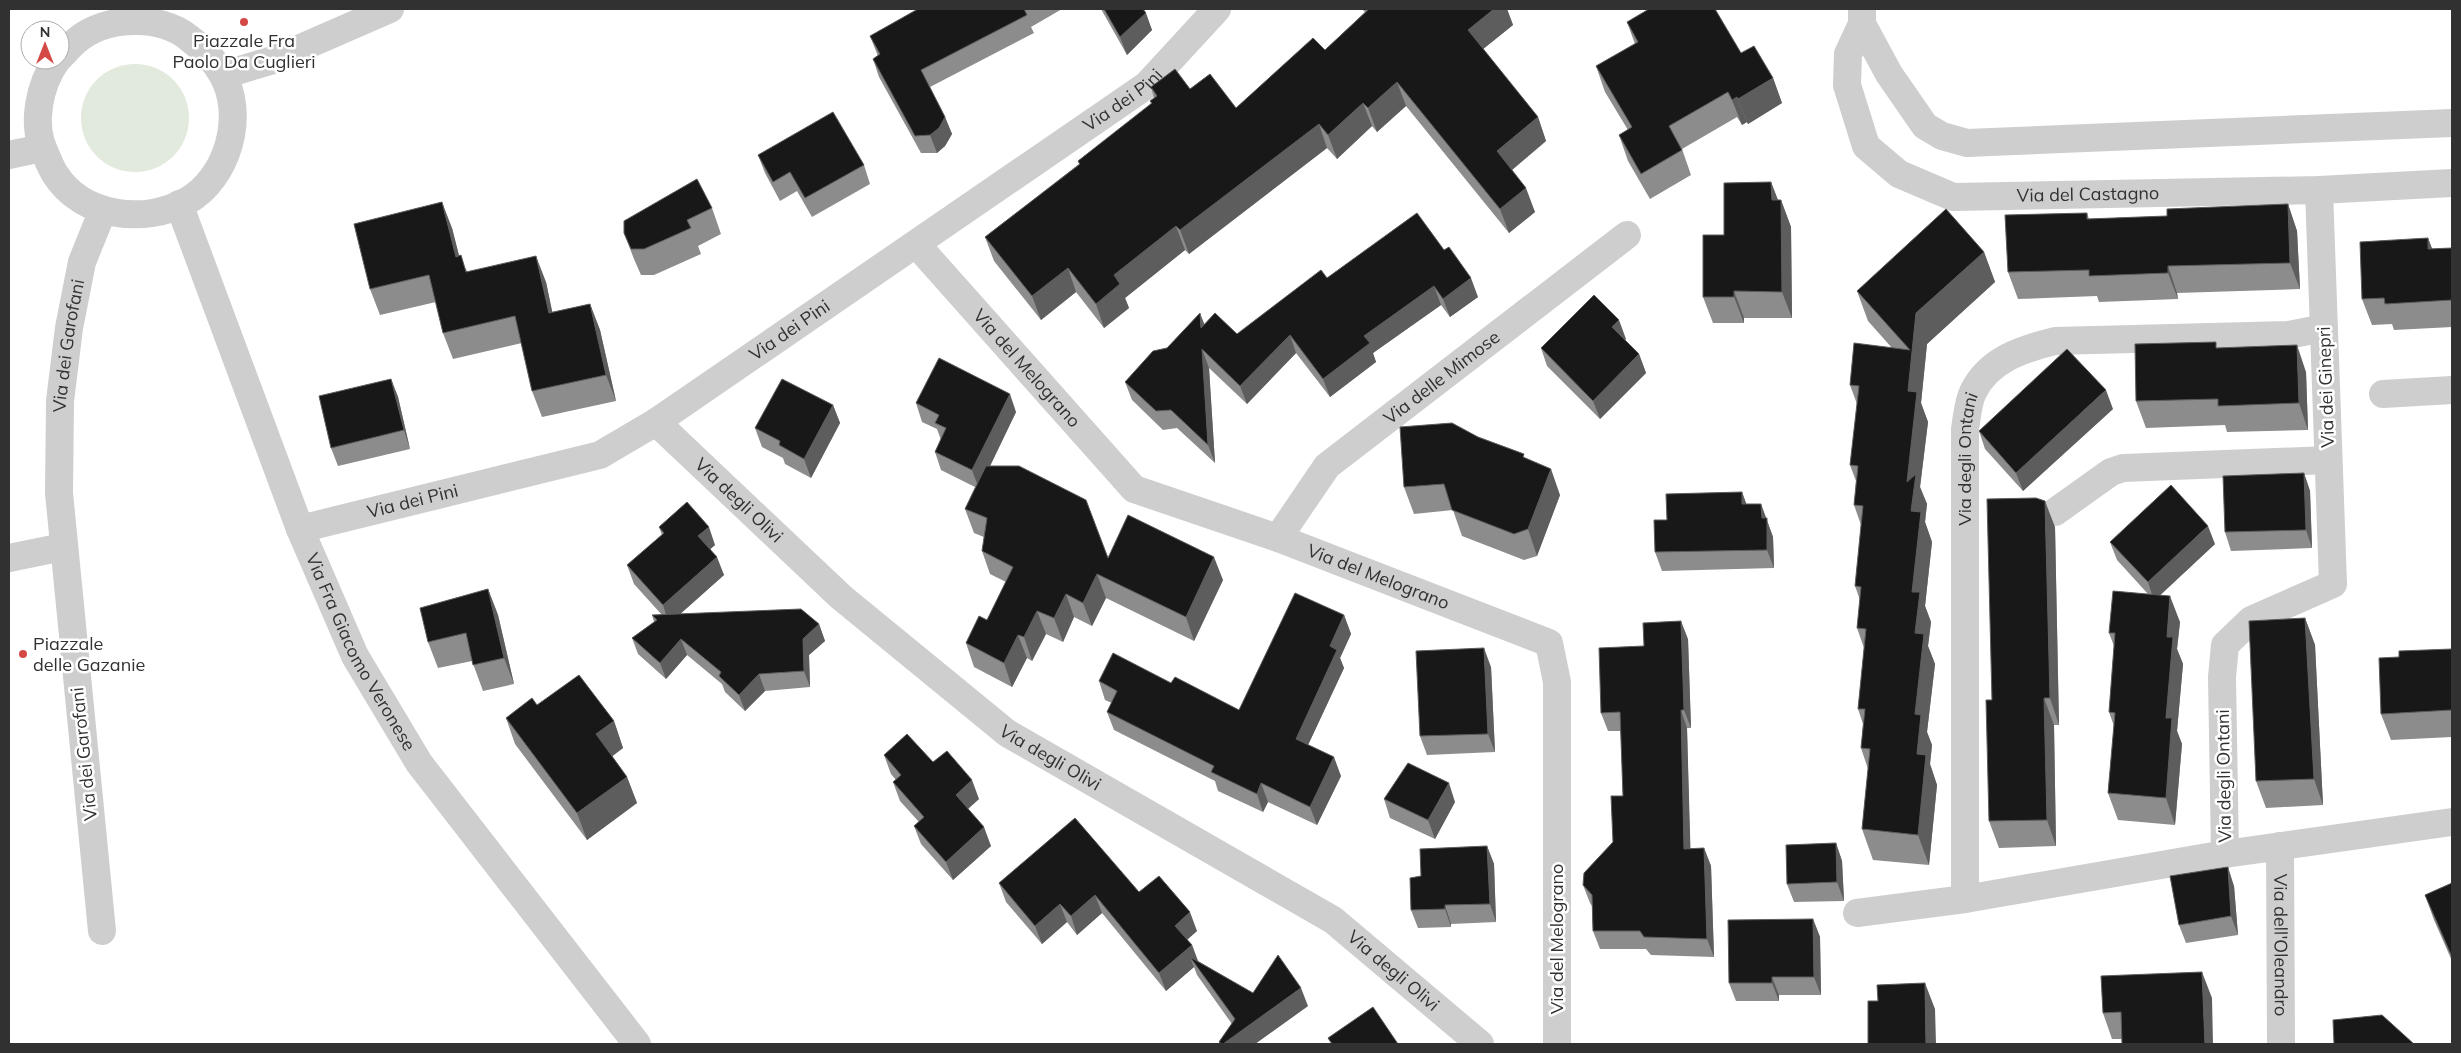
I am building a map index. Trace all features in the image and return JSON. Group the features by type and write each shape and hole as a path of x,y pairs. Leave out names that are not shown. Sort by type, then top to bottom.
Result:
{"street":[{"path":"223,75 273,60 390,9"},
{"name":"Via dei Pini","path":"300,529 600,455 656,422 917,245 1147,85 1217,9"},
{"name":"Via del Castagno","path":"1862,16 1889,74 1925,126 1942,136 1967,143 2452,123"},
{"name":"Via del Castagno","path":"1862,16 1848,54 1847,85 1866,146 1899,174 1953,197 2319,190 2452,184"},
{"path":"52,70 42,88 37,118 42,148 55,175 77,197 103,210 133,216 162,210 179,204 188,200 210,182 225,158 232,130 232,102 223,75 207,52 185,35 159,24 98,18 70,47"},
{"path":"9,155 42,148"},
{"name":"Via dei Ginepri","path":"2319,190 2333,584"},
{"name":"Via Fra Giacomo Veronese","path":"179,204 300,529 355,656 419,763 637,1044"},
{"name":"Via dei Garofani","path":"102,931 59,493 60,401 69,328 82,262 103,210"},
{"name":"Via delle Mimose","path":"1278,538 1327,466 1627,235"},
{"name":"Via del Melograno","path":"917,245 1134,489 1278,538 1549,643 1557,682 1557,1044"},
{"name":"Via degli Ontani","path":"1965,899 1965,429 1972,392 1985,374 2001,360 2023,349 2055,341 2288,335 2324,328"},
{"path":"2383,394 2452,390"},
{"name":"Via degli Olivi","path":"656,422 841,597 1007,733 1333,920 1480,1044"},
{"path":"2055,512 2111,472 2123,468 2328,460"},
{"path":"9,558 63,547"},
{"name":"Via degli Ontani","path":"2225,854 2222,677 2225,645 2251,620 2333,584"},
{"name":"Via degli Ontani","path":"1857,913 1965,899 2225,854 2452,822"},
{"name":"Via dell'Oleandro","path":"2280,846 2281,1044"}],"shaded area":[{"path":"135,64 156,68 173,80 185,97 189,118 185,139 173,156 156,168 135,172 114,168 97,156 85,139 81,118 85,97 97,80 114,68"}],"building":[{"path":"918,9 1024,9 1027,15 921,70 945,117 939,128 930,135 915,136 873,59 880,54 870,36"},
{"path":"1104,9 1143,9 1146,13 1120,37"},
{"path":"1369,9 1494,9 1468,30 1538,117 1497,151 1526,188 1500,209 1397,82 1368,108 1363,103 1328,135 1319,124 1180,230 1176,226 1114,275 1120,284 1096,304 1068,268 1032,296 985,237 1080,164 1078,161 1152,103 1150,101 1157,96 1151,87 1175,69 1190,89 1210,74 1236,108 1313,38 1325,50"},
{"path":"1649,9 1715,9 1741,53 1754,46 1773,78 1738,99 1737,97 1732,100 1728,92 1669,126 1682,150 1641,174 1619,135 1632,127 1596,66 1638,42 1627,22"},
{"path":"833,112 864,165 805,198 790,172 773,182 758,155"},
{"path":"697,179 712,208 687,220 691,228 644,249 631,249 624,233 624,221"},
{"path":"1771,182 1772,200 1781,200 1782,292 1734,291 1734,297 1703,297 1703,235 1724,235 1724,183"},
{"path":"442,202 456,257 461,255 466,272 536,256 549,313 590,304 606,375 532,391 515,316 443,333 429,275 370,289 354,224"},
{"path":"2288,204 2290,263 2168,266 2168,273 2089,276 2089,270 2008,272 2005,215 2087,213 2087,219 2167,216 2167,209"},
{"path":"1946,209 1984,252 1916,313 1908,391 1917,392 1907,482 1916,474 1911,511 1921,512 1912,592 1920,592 1915,633 1924,634 1915,714 1921,715 1917,754 1926,755 1918,835 1862,829 1870,749 1861,748 1865,709 1858,709 1866,629 1857,628 1861,587 1855,586 1863,506 1854,505 1858,466 1850,465 1859,386 1850,385 1854,343 1910,350 1857,291"},
{"path":"1417,213 1444,250 1449,247 1471,278 1443,299 1434,286 1364,336 1370,343 1323,379 1290,335 1240,386 1202,349 1208,445 1171,410 1156,411 1125,382 1153,351 1167,348 1200,313 1201,328 1215,313 1237,334 1321,270 1327,278"},
{"path":"2428,238 2428,249 2452,248 2452,300 2385,304 2384,298 2362,299 2360,242"},
{"path":"1594,295 1619,320 1612,327 1639,354 1593,401 1541,348"},
{"path":"2216,342 2216,348 2297,345 2299,403 2218,406 2218,399 2136,401 2135,344"},
{"path":"2067,349 2106,390 2016,473 1979,431"},
{"path":"939,358 1010,394 972,470 935,452 946,428 935,423 939,415 916,403"},
{"path":"391,379 404,430 331,448 319,396"},
{"path":"782,379 833,405 804,459 779,445 780,441 755,428"},
{"path":"1452,423 1478,437 1524,454 1523,457 1551,469 1528,529 1514,534 1452,510 1444,484 1404,487 1400,427"},
{"path":"986,466 1019,466 1086,500 1108,558 1128,515 1214,557 1186,617 1097,574 1083,603 1066,594 1054,618 1037,611 1024,637 1018,635 1004,663 966,643 979,616 987,620 1013,567 982,551 987,518 965,509"},
{"path":"2304,473 2306,530 2225,532 2223,476"},
{"path":"2171,485 2208,526 2148,582 2110,542"},
{"path":"1742,492 1742,504 1761,504 1762,518 1767,518 1767,550 1655,552 1654,520 1667,520 1666,494"},
{"path":"2036,498 2045,501 2050,698 2044,698 2047,820 1989,821 1986,700 1992,700 1987,499"},
{"path":"687,502 709,527 698,536 717,557 663,605 627,565 664,533 659,527"},
{"path":"488,589 504,658 473,665 466,633 428,642 420,608"},
{"path":"2113,591 2170,596 2167,637 2173,637 2166,718 2172,718 2166,798 2108,793 2115,713 2109,712 2115,633 2109,633"},
{"path":"1295,593 1344,615 1330,646 1337,650 1296,739 1334,757 1310,807 1261,783 1257,794 1211,772 1214,766 1107,712 1117,691 1099,681 1113,653 1171,683 1175,677 1239,710"},
{"path":"801,609 819,624 803,639 804,671 759,674 739,695 719,676 721,672 681,639 660,663 632,638 657,620 652,615"},
{"path":"2305,618 2314,779 2256,781 2249,621"},
{"path":"1681,621 1684,710 1681,710 1684,849 1704,848 1707,939 1644,937 1640,931 1593,931 1592,895 1583,885 1584,873 1613,842 1611,796 1623,796 1620,712 1601,713 1599,648 1644,646 1643,623"},
{"path":"1484,648 1488,734 1420,736 1416,651"},
{"path":"2452,649 2452,710 2381,714 2379,658 2399,657 2399,651"},
{"path":"579,675 614,721 596,734 627,777 577,813 506,718 532,698 537,705"},
{"path":"907,734 933,762 947,751 972,780 956,795 984,827 946,862 914,826 924,817 893,782 901,775 884,755"},
{"path":"1408,763 1449,783 1428,820 1384,799"},
{"path":"1075,818 1139,892 1159,876 1190,912 1175,926 1192,945 1159,973 1095,895 1071,916 1060,904 1035,926 999,883"},
{"path":"1836,843 1837,882 1787,884 1786,845"},
{"path":"1487,846 1490,904 1445,905 1445,909 1411,910 1410,878 1421,876 1420,849"},
{"path":"2228,867 2231,916 2179,925 2170,876"},
{"path":"2452,883 2452,957 2425,895"},
{"path":"1813,919 1814,977 1772,977 1772,983 1729,983 1728,920"},
{"path":"1278,955 1301,988 1222,1044 1219,1042 1235,1019 1190,957 1253,993"},
{"path":"2202,972 2205,1044 2122,1044 2121,1012 2103,1013 2101,976"},
{"path":"1925,983 1926,1044 1868,1044 1868,1001 1878,1001 1877,985"},
{"path":"1373,1007 1398,1044 1332,1044 1328,1038"},
{"path":"2382,1015 2414,1044 2334,1044 2333,1020"}],"place":[{"name":"Piazzale Fra Paolo Da Cuglieri","path":"244,22"},
{"name":"Piazzale delle Gazanie","path":"23,654"}]}
